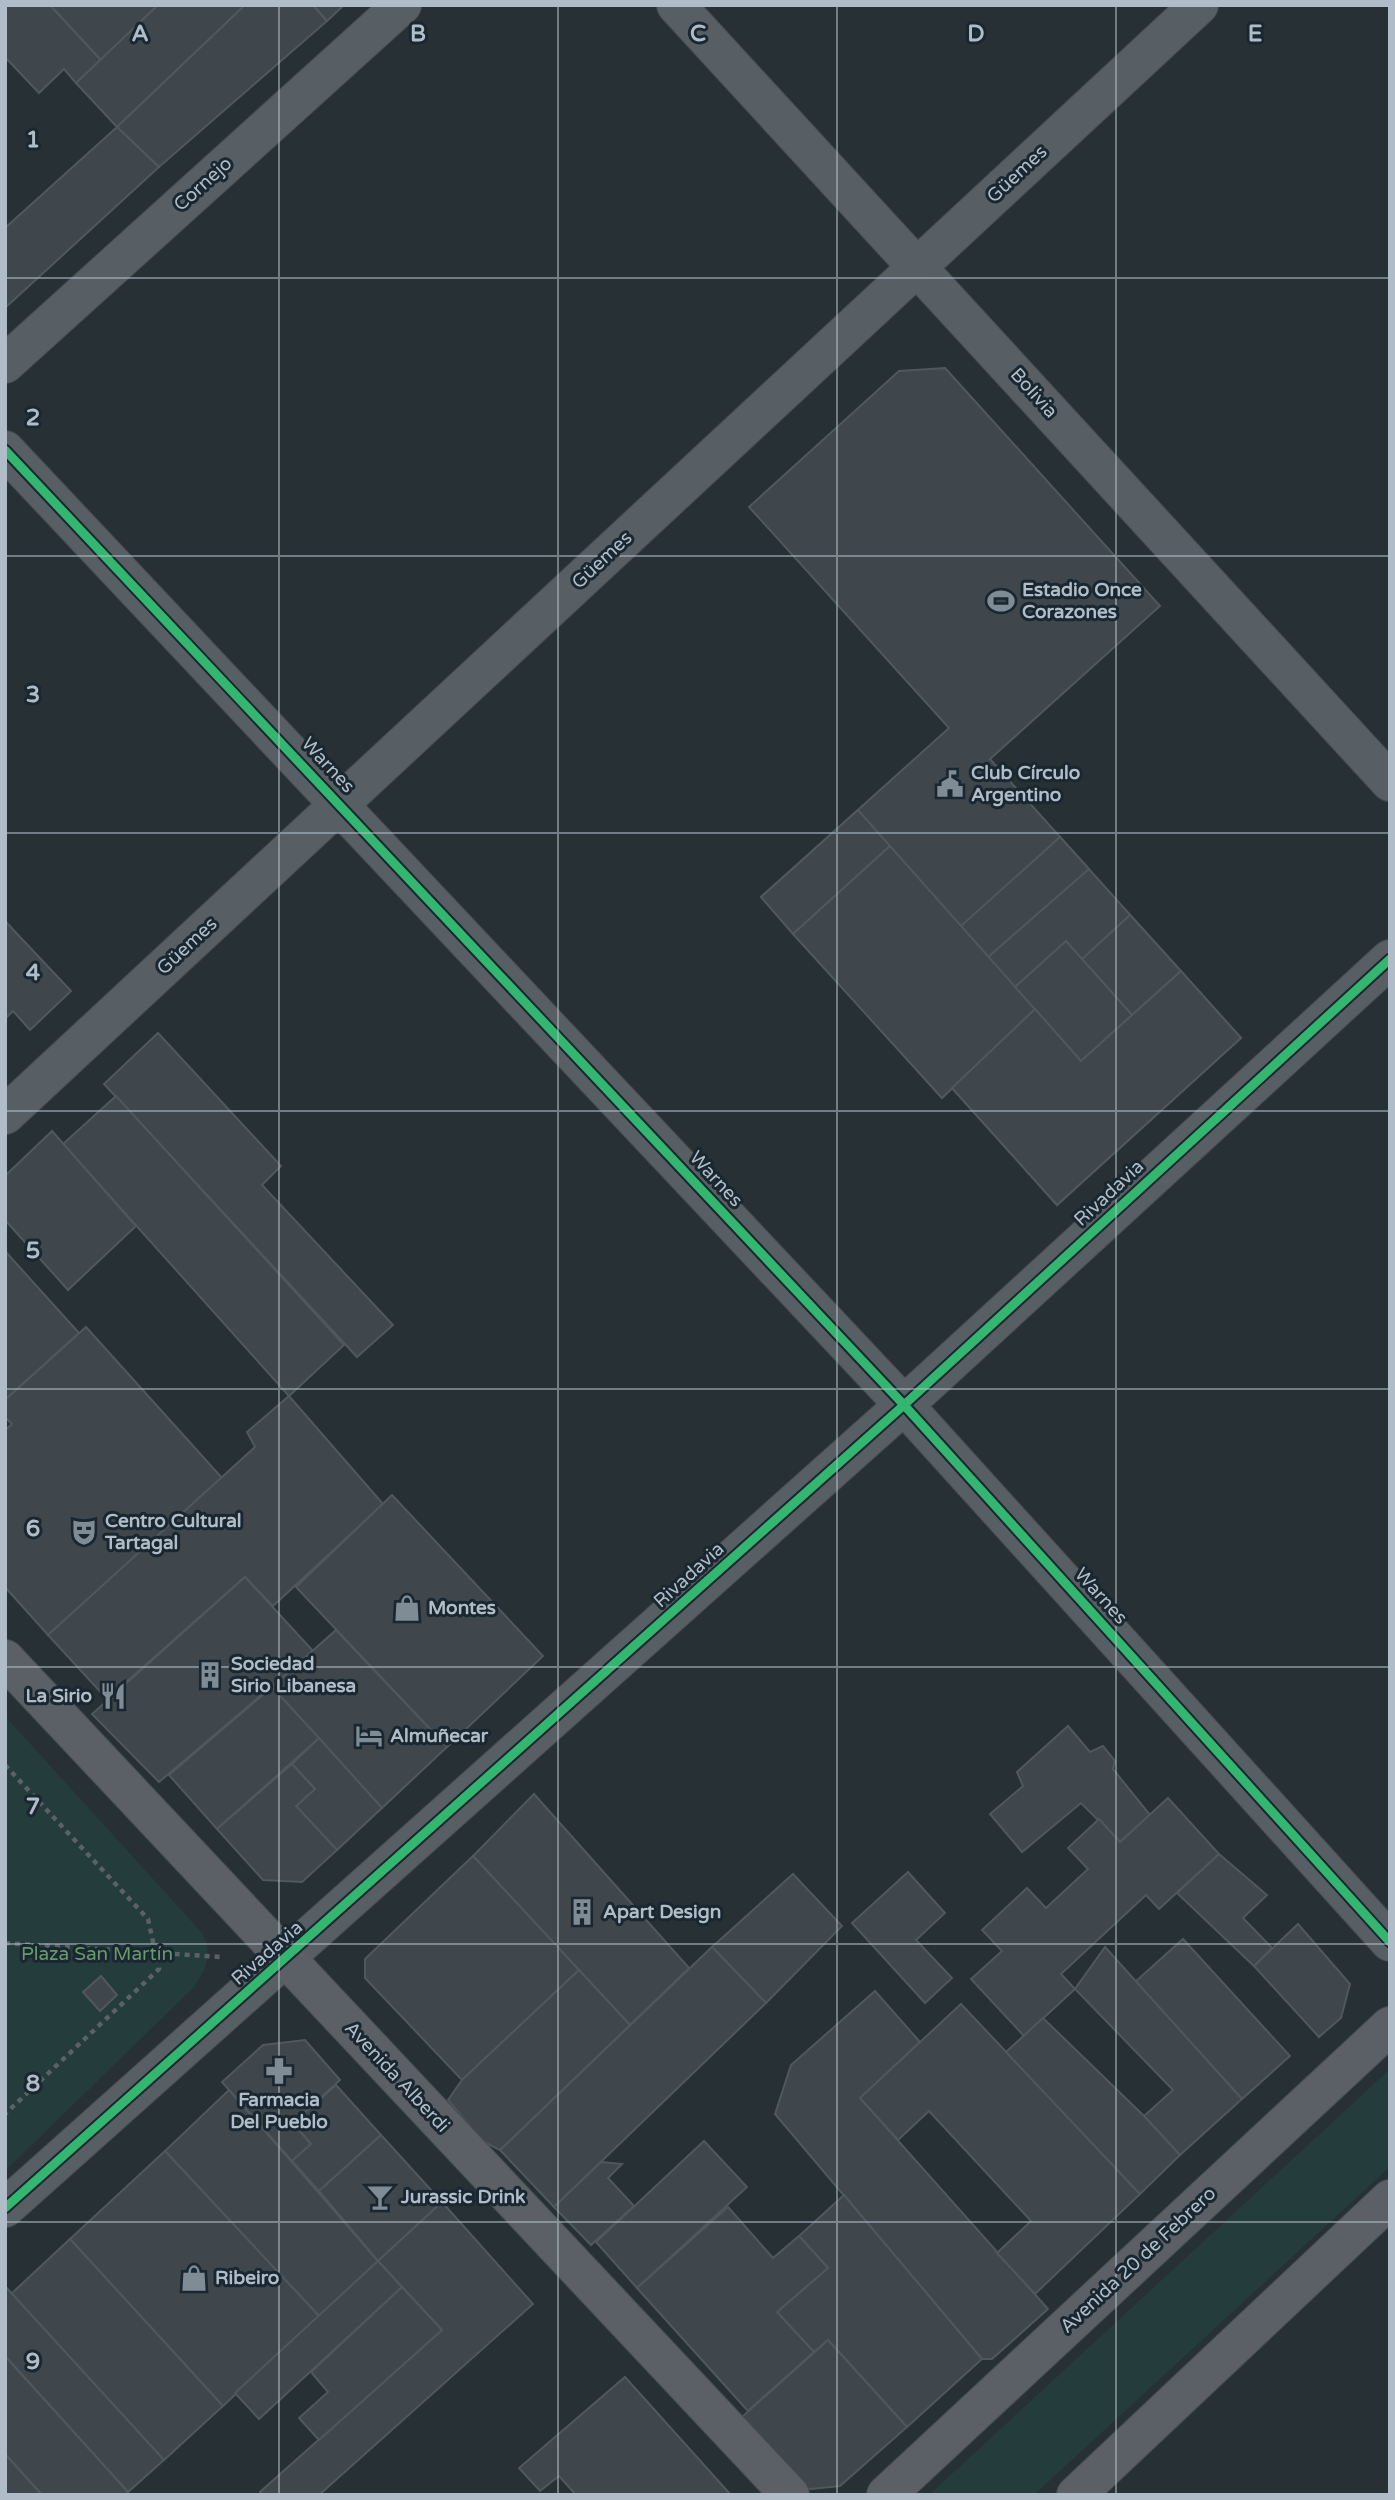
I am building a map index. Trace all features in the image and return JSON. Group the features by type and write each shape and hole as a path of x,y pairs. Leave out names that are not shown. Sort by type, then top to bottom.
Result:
{"main road":[{"name":"Avenida Alberdi","path":"5,1659 790,2495"},
{"name":"Avenida 20 de Febrero","path":"886,2495 1390,2026"},
{"path":"1076,2495 1390,2199"}],"street":[{"name":"Cornejo","path":"5,364 401,5"},
{"name":"Bolivia","path":"676,5 1390,782"},
{"name":"Güemes","path":"5,1115 1199,5"},
{"name":"Warnes","path":"5,450 904,1405 1390,1942"},
{"name":"Rivadavia","path":"5,2208 287,1960 904,1405 1390,959"}],"path":[{"path":"5,1765 148,1919 159,1969 5,2114"},
{"path":"5,1943 158,1955 222,1957"}],"green space":[{"name":"Plaza San Martín","path":"5,1716 203,1934 207,1962 193,1988 5,2171"},
{"path":"1390,2069 1390,2167 1034,2495 929,2495"}],"building":[{"path":"5,5 50,5 101,60 76,83 64,69 39,93 5,57"},
{"path":"50,5 158,5 101,60"},
{"path":"158,5 245,5 117,127 76,83"},
{"path":"245,5 313,5 327,21 159,167 117,127"},
{"path":"313,5 344,5 327,21"},
{"path":"117,127 159,167 5,308 5,228"},
{"name":"Club Círculo Argentino","path":"945,368 1160,606 990,759 1241,1038 1057,1205 952,1088 942,1098 761,897 949,728 749,507 899,371"},
{"path":"858,810 890,846 793,934 761,897"},
{"path":"1060,837 1089,869 988,957 961,926"},
{"path":"890,846 1035,1009 942,1098 793,934"},
{"path":"1130,915 1181,971 1132,1015 1082,959"},
{"path":"5,921 71,991 30,1030 13,1011 5,1019"},
{"path":"1066,941 1132,1015 1081,1061 1015,987"},
{"path":"1181,971 1241,1038 1057,1205 952,1088 1035,1009 1081,1061"},
{"path":"158,1033 281,1166 262,1185 393,1325 357,1357 104,1084"},
{"path":"116,1096 344,1345 289,1396 63,1144"},
{"path":"52,1131 136,1226 68,1290 5,1220 5,1176"},
{"path":"5,1251 79,1333 5,1400"},
{"name":"Centro Cultural Tartagal","path":"86,1327 222,1478 48,1635 5,1587 5,1430 12,1424 5,1417 5,1400"},
{"path":"289,1396 383,1504 273,1606 245,1577 107,1699 48,1635 255,1447 247,1432"},
{"name":"Montes","path":"392,1495 543,1656 447,1747 296,1587"},
{"name":"Sociedad Sirio Libanesa","path":"245,1577 313,1651 159,1782 92,1714"},
{"path":"336,1630 447,1747 382,1808 272,1687"},
{"path":"272,1687 319,1738 217,1829 169,1775"},
{"path":"1068,1726 1090,1752 1103,1746 1115,1761 1113,1769 1150,1815 1120,1842 1081,1803 1022,1852 990,1814 1023,1786 1017,1772"},
{"path":"319,1738 382,1808 337,1850 296,1806 315,1789 292,1764"},
{"path":"292,1764 315,1789 296,1806 337,1850 302,1882 263,1880 217,1829"},
{"name":"Apart Design","path":"534,1794 689,1968 630,2025 473,1856"},
{"path":"1168,1798 1219,1854 1159,1909 1146,1895 1061,1974 1075,1989 1024,2036 971,1979 1002,1951 982,1930 1027,1888 1046,1908 1088,1869 1068,1848 1099,1819 1120,1842"},
{"path":"1219,1854 1267,1895 1243,1918 1272,1948 1254,1966 1177,1893"},
{"path":"473,1856 579,1970 462,2080 365,1978 365,1959"},
{"path":"908,1872 945,1913 916,1940 952,1978 925,2003 852,1923"},
{"path":"793,1874 842,1926 766,2003 712,1947"},
{"path":"1298,1924 1350,1984 1341,2018 1319,2037 1254,1966"},
{"path":"1183,1939 1290,2056 1242,2099 1135,1982"},
{"path":"712,1947 766,2003 554,2207 500,2150"},
{"path":"1105,1947 1242,2099 1180,2155 1144,2116 1173,2090 1075,1989"},
{"path":"579,1970 630,2025 500,2150 482,2141 448,2100 462,2080"},
{"path":"101,1976 117,1995 100,2011 83,1992"},
{"path":"875,1991 920,2042 860,2098 1048,2309 992,2359 982,2359 775,2114 791,2065"},
{"path":"961,2004 1140,2194 1035,2294 997,2253 1031,2221 929,2111 898,2140 860,2098"},
{"path":"1043,2018 1144,2116 1180,2155 1140,2194 1006,2052"},
{"path":"305,2040 340,2080 293,2123 311,2144 292,2161 222,2082 263,2045"},
{"path":"336,2085 381,2135 319,2191 292,2161 311,2144 293,2123"},
{"path":"229,2090 378,2261 319,2316 165,2151"},
{"name":"Jurassic Drink","path":"381,2135 442,2202 378,2261 319,2191"},
{"path":"704,2141 747,2187 637,2288 596,2242"},
{"name":"Ribeiro","path":"165,2151 319,2316 223,2406 70,2239"},
{"path":"601,2162 622,2164 608,2178 634,2206 591,2245 554,2207"},
{"path":"844,2195 982,2359 907,2427 828,2340 814,2352 777,2312 828,2268 799,2236"},
{"path":"442,2202 533,2304 319,2495 262,2495 260,2492 442,2330 378,2261"},
{"path":"728,2207 773,2258 799,2236 828,2268 777,2312 814,2352 748,2411 637,2288"},
{"path":"70,2239 223,2406 164,2460 11,2294"},
{"path":"378,2261 402,2287 259,2419 235,2393"},
{"path":"5,2286 164,2460 128,2492 5,2356"},
{"path":"402,2287 442,2330 319,2440 299,2418 328,2392 311,2372"},
{"path":"828,2340 907,2427 840,2486 792,2491 733,2425"},
{"path":"5,2356 128,2492 125,2495 42,2495 5,2454"},
{"path":"625,2377 731,2495 576,2495 559,2476 540,2491 519,2468"},
{"path":"5,2454 42,2495 5,2495"}],"cycle path":[{"path":"5,450 904,1405 1390,1942"},
{"path":"5,2208 904,1405 1390,959"}],"place":[{"name":"Estadio Once Corazones","path":"1001,601"},
{"name":"Club Círculo Argentino","path":"950,784"},
{"name":"Centro Cultural Tartagal","path":"84,1532"},
{"name":"Montes","path":"407,1608"},
{"name":"Sociedad Sirio Libanesa","path":"210,1675"},
{"name":"La Sirio","path":"113,1696"},
{"name":"Almuñecar","path":"369,1736"},
{"name":"Apart Design","path":"582,1912"},
{"name":"Farmacia Del Pueblo","path":"279,2071"},
{"name":"Jurassic Drink","path":"380,2197"},
{"name":"Ribeiro","path":"194,2278"}]}
